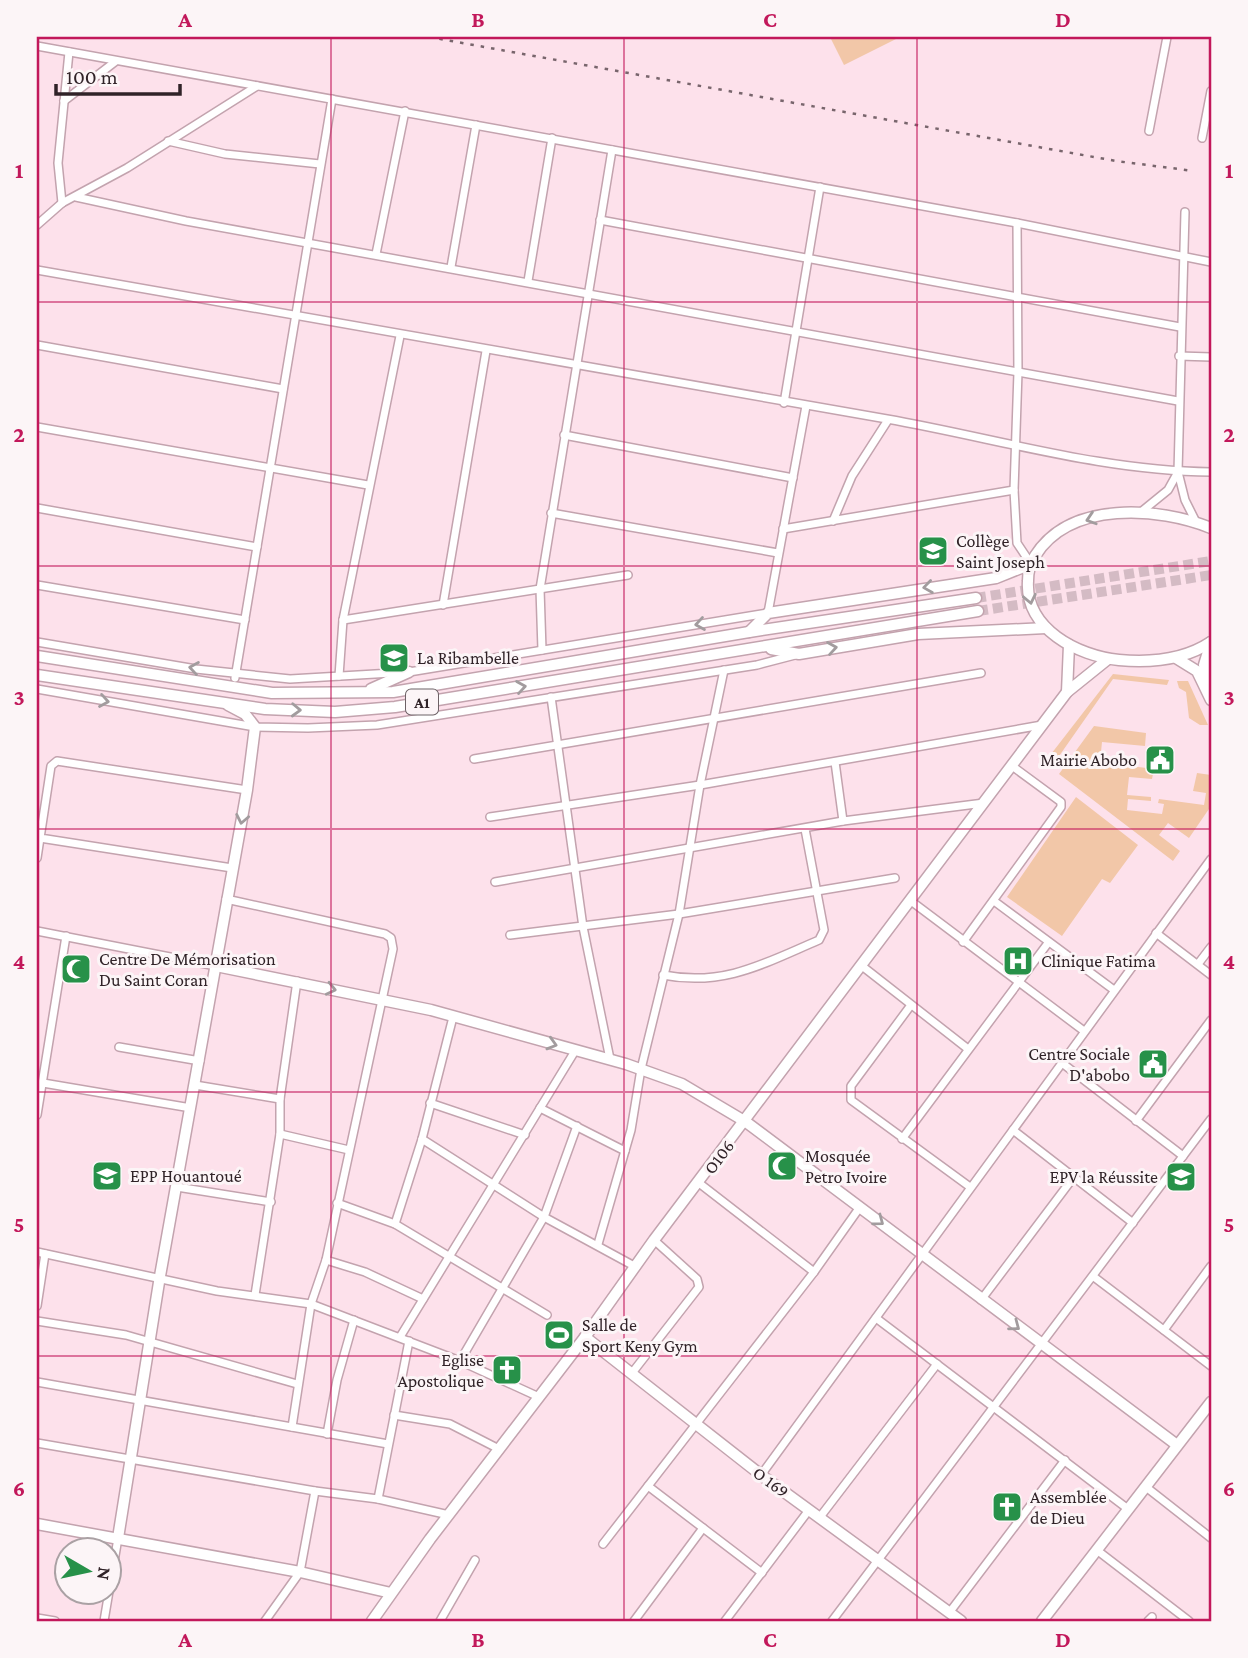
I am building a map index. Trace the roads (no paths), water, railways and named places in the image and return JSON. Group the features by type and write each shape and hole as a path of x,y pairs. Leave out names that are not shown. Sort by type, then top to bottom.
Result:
{"main road":[{"path":"1211,528 1196,522 1141,512 1097,516 1075,525 1043,546 1031,564 1029,599 1034,613 1046,628 1069,645 1108,659 1176,658 1211,642"},
{"path":"749,632 768,612 996,578 1031,564"},
{"name":"A1","path":"37,654 272,693 393,692 749,632 976,598"},
{"name":"A1","path":"37,675 228,704 335,712 395,707 978,611"},
{"path":"765,647 799,654 931,633 1046,628"},
{"path":"1210,696 1204,666 1211,642"},
{"path":"1068,692 1069,645"},
{"path":"1176,658 1192,666 1210,696"},
{"name":"O106","path":"372,1621 654,1241 1068,692 1108,659"},
{"path":"361,693 409,672"},
{"path":"118,1536 160,1276 247,790 255,727 245,714 228,704"},
{"path":"216,966 297,981 453,1017 610,1059 682,1084 746,1122 1177,1445"},
{"name":"O 169","path":"585,1337 761,1475 961,1621"},
{"path":"1042,1621 1211,1402"},
{"path":"37,1524 106,1536"},
{"path":"122,1539 300,1572 391,1593"}],"street":[{"path":"1149,131 1167,37"},
{"path":"37,46 1017,223 1211,262"},
{"path":"62,203 57,170 69,52"},
{"path":"64,101 116,61"},
{"path":"37,225 62,203 76,197 257,85"},
{"path":"1202,138 1211,91"},
{"path":"235,688 332,99"},
{"path":"376,254 405,111"},
{"path":"451,267 476,125"},
{"path":"528,281 552,138"},
{"path":"168,141 225,154 320,164"},
{"path":"542,650 540,589 612,150"},
{"path":"784,403 820,187"},
{"path":"76,197 186,221 309,241 1178,401"},
{"path":"1185,212 1179,356 1178,472 1185,500 1196,522"},
{"path":"600,220 1019,295 1180,327"},
{"path":"1017,223 1019,295 1014,491 1017,543 1031,564"},
{"path":"37,270 888,420 1096,461 1178,472 1211,472"},
{"path":"339,676 343,620 400,336"},
{"path":"37,345 283,389"},
{"path":"443,605 486,351"},
{"path":"1179,356 1211,357"},
{"path":"37,642 236,674 290,679 409,672 768,612 806,406"},
{"path":"833,521 852,476 888,420"},
{"path":"37,427 368,485"},
{"path":"564,435 793,478"},
{"path":"1141,512 1168,490 1178,472"},
{"path":"783,529 1014,491"},
{"path":"37,508 257,547"},
{"path":"551,513 778,554"},
{"path":"343,620 628,575"},
{"path":"37,585 245,620"},
{"path":"37,689 255,727 377,725 724,670 799,654"},
{"path":"598,1244 636,1110 641,1069 679,914 700,785 724,670"},
{"path":"474,759 981,673"},
{"path":"551,697 556,746 577,867 583,927 610,1059"},
{"path":"490,817 700,785 1043,725"},
{"path":"37,858 54,762 247,790"},
{"path":"835,762 843,821"},
{"path":"963,942 1062,805 1012,766"},
{"path":"495,882 843,821 984,803"},
{"path":"663,975 719,978 745,972 819,940 824,930 805,829"},
{"path":"40,838 232,868"},
{"path":"761,1475 1211,859"},
{"path":"510,935 679,914 895,878"},
{"path":"226,899 385,934 391,938 393,949 326,1260 311,1304 292,1427"},
{"path":"911,901 1084,1031"},
{"path":"994,901 1114,990"},
{"path":"37,931 216,966"},
{"path":"1156,933 1211,975"},
{"path":"37,1115 66,936"},
{"path":"902,1139 1048,943"},
{"path":"1198,964 1211,947"},
{"path":"862,966 968,1049"},
{"path":"255,1295 271,1202 280,1134 280,1099 297,981"},
{"path":"911,1005 851,1086 849,1094 851,1100 970,1187"},
{"path":"395,1224 422,1139 453,1017"},
{"path":"1136,1121 1211,1020"},
{"path":"120,1047 200,1061"},
{"path":"378,1499 394,1415 404,1339 423,1299 575,1051"},
{"path":"37,1060 47,1061"},
{"path":"1062,1063 1183,1156"},
{"path":"43,1083 191,1108"},
{"path":"195,1084 280,1099"},
{"path":"430,1102 525,1135"},
{"path":"540,1108 625,1151"},
{"path":"832,1621 1211,1119"},
{"path":"460,1361 544,1217 577,1126"},
{"path":"1013,1130 1133,1223"},
{"path":"280,1134 349,1150"},
{"path":"422,1139 544,1217 637,1267"},
{"path":"981,1300 1073,1178"},
{"path":"699,1184 814,1272"},
{"path":"177,1187 271,1202"},
{"path":"337,1203 395,1224 547,1315"},
{"path":"603,1545 814,1272 860,1207"},
{"path":"632,1373 699,1287 697,1279 654,1241"},
{"path":"37,1306 41,1253 160,1276 217,1291 311,1304 460,1361 539,1397"},
{"path":"326,1260 365,1272 423,1299"},
{"path":"1164,1330 1211,1266"},
{"path":"1094,1277 1211,1366"},
{"path":"876,1318 1128,1509"},
{"path":"327,1434 337,1380 354,1320"},
{"path":"37,1321 126,1335 297,1384"},
{"path":"820,1517 937,1364"},
{"path":"37,1382 388,1444"},
{"path":"394,1415 450,1424 499,1449"},
{"path":"37,1443 315,1491 378,1499 449,1515"},
{"path":"949,1613 1065,1460"},
{"path":"648,1486 762,1573"},
{"path":"1146,1486 1211,1537"},
{"path":"265,1621 300,1572 315,1491"},
{"path":"725,1621 809,1510"},
{"path":"637,1620 703,1528"},
{"path":"1098,1551 1189,1621"},
{"path":"440,1621 475,1560"},
{"path":"37,1618 55,1621"}],"tunnel":[{"path":"976,598 1211,561"},
{"path":"978,611 1211,575"}],"railway":[{"path":"429,37 1116,161 1194,171"}],"place":[{"name":"Collège Saint Joseph","path":"933,551"},
{"name":"La Ribambelle","path":"394,658"},
{"name":"Mairie Abobo","path":"1160,760"},
{"name":"Clinique Fatima","path":"1018,961"},
{"name":"Centre De Mémorisation Du Saint Coran","path":"76,969"},
{"name":"Centre Sociale D'abobo","path":"1153,1064"},
{"name":"Mosquée Petro Ivoire","path":"782,1166"},
{"name":"EPP Houantoué","path":"107,1176"},
{"name":"EPV la Réussite","path":"1181,1177"},
{"name":"Salle de Sport Keny Gym","path":"559,1335"},
{"name":"Eglise Apostolique","path":"507,1370"},
{"name":"Assemblée de Dieu","path":"1007,1507"}]}
